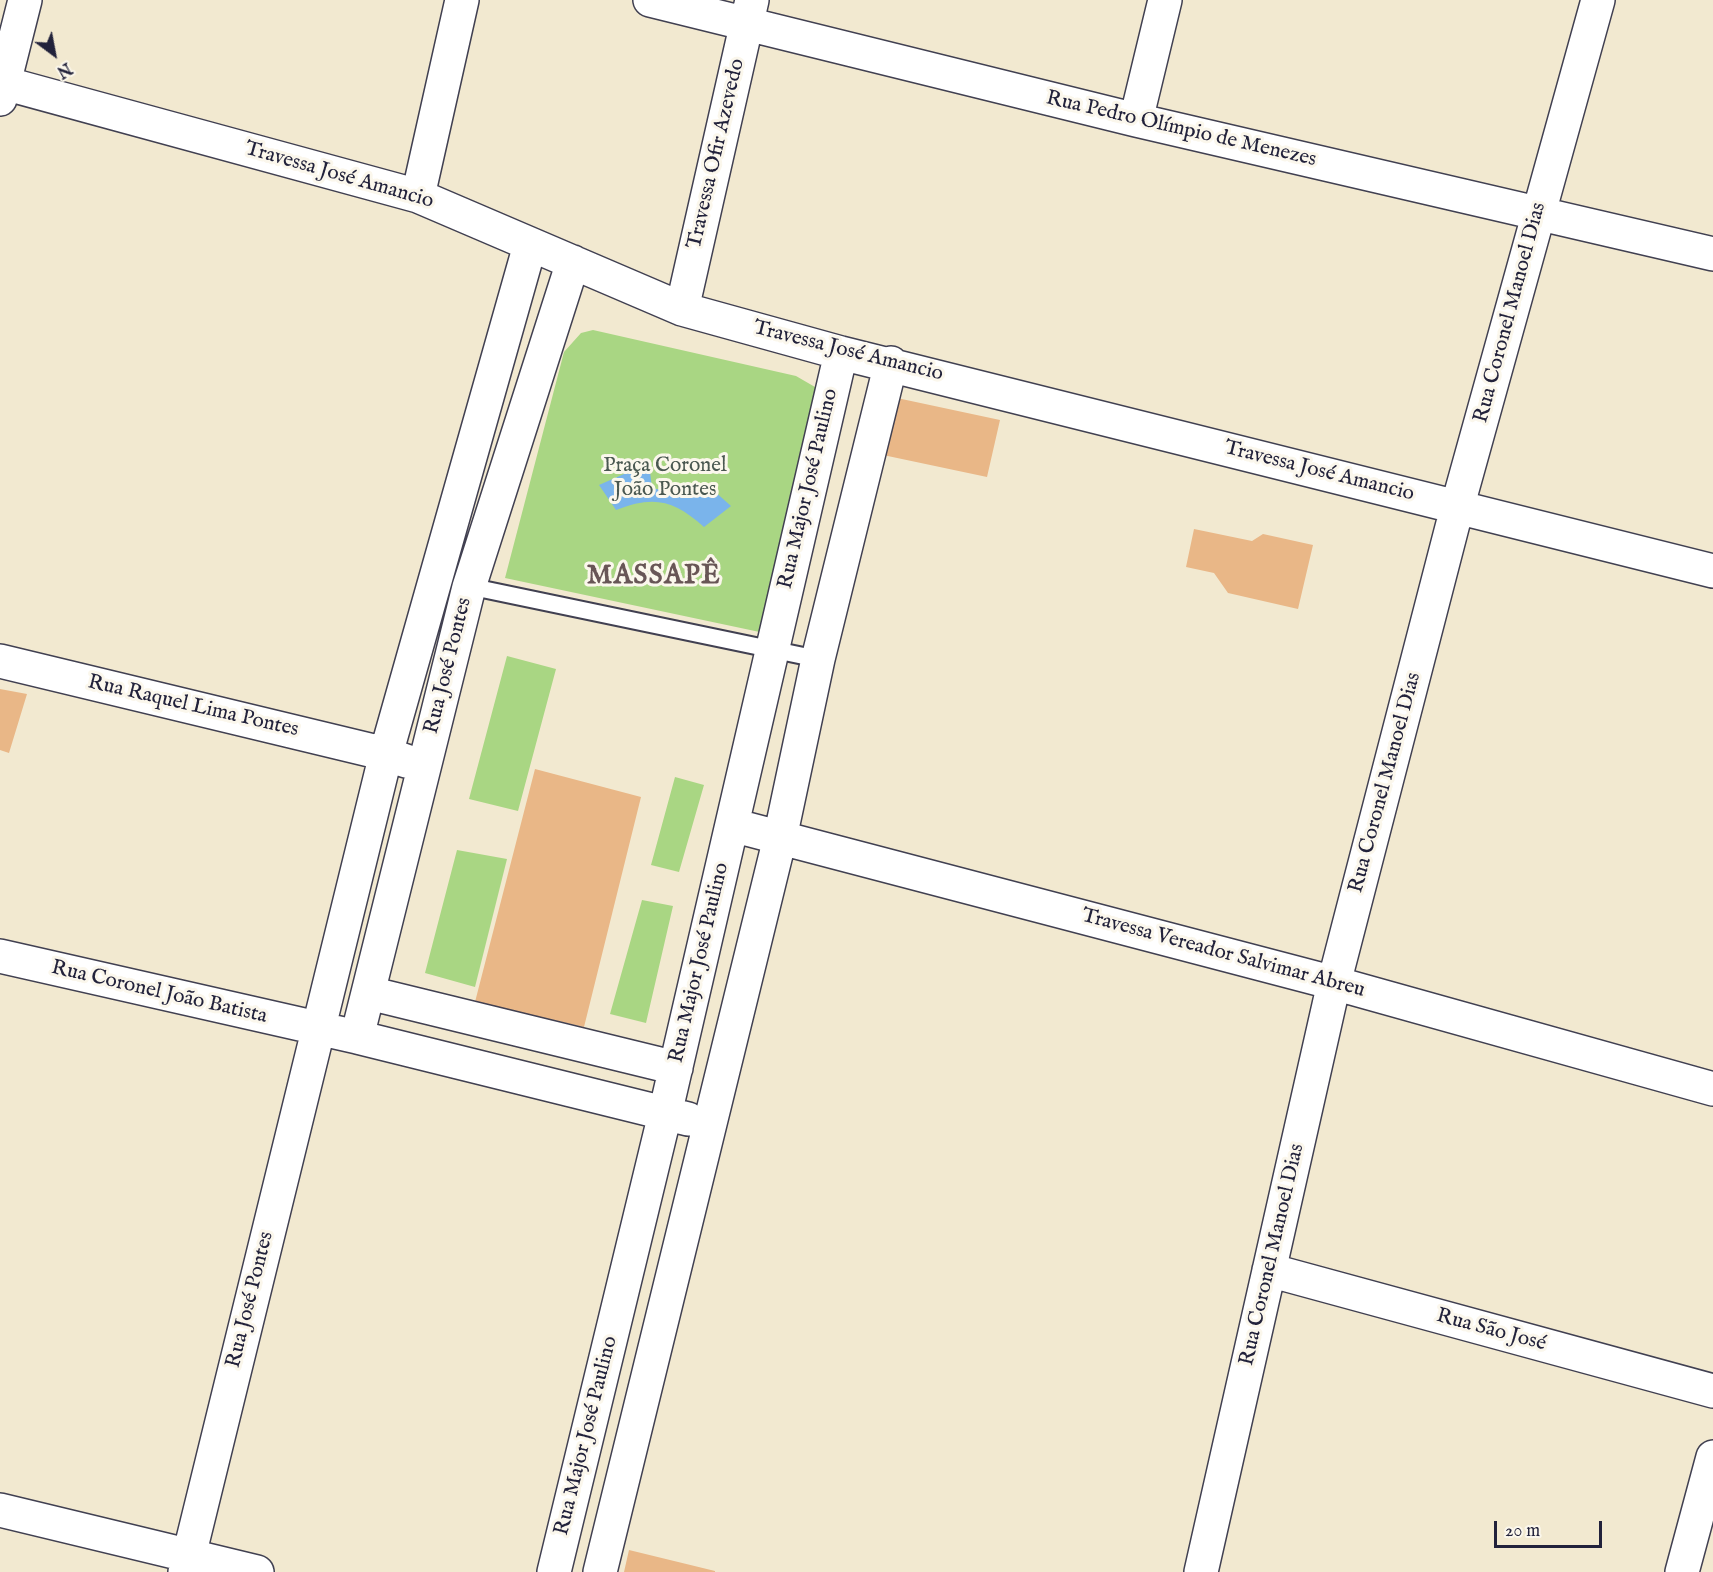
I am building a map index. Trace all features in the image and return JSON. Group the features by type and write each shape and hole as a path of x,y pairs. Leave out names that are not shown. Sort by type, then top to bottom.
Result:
{"street":[{"path":"1,88 25,0"},
{"path":"418,196 462,0"},
{"name":"Rua Pedro Olímpio de Menezes","path":"650,0 750,12 1136,120 1713,254"},
{"path":"1136,120 1165,0"},
{"name":"Rua Coronel Manoel Dias","path":"1201,1572 1334,983 1457,508 1598,0"},
{"name":"Travessa Ofir Azevedo","path":"682,309 750,12"},
{"name":"Travessa José Amancio","path":"1,88 418,196 682,309 841,352 1713,571"},
{"name":"Rua José Pontes","path":"187,1564 386,754 530,245"},
{"name":"Rua José Pontes","path":"357,1037 469,587 573,262"},
{"name":"Rua Major José Paulino","path":"554,1572 676,1068 841,352"},
{"path":"600,1572 780,838 818,659 891,363"},
{"name":"Rua Raquel Lima Pontes","path":"0,661 386,754 423,768"},
{"name":"Travessa Vereador Salvimar Abreu","path":"732,825 1334,983 1713,1089"},
{"name":"Rua Coronel João Batista","path":"0,956 318,1029"},
{"path":"369,993 676,1068"},
{"path":"690,1002 736,1013"},
{"path":"318,1029 709,1124"},
{"path":"504,1074 515,1030"},
{"name":"Rua São José","path":"1269,1270 1713,1391"},
{"path":"624,1285 667,1296"},
{"path":"582,1456 627,1463"},
{"path":"1682,1572 1713,1457"},
{"path":"0,1510 187,1564 257,1572"}],"lane":[{"path":"435,576 469,587 818,659"}],"green space":[{"name":"Praça Coronel João Pontes","path":"593,330 796,376 815,387 821,407 769,634 505,578 564,352 581,333"},
{"path":"507,656 556,669 518,811 469,799"},
{"path":"675,777 704,785 679,872 651,865"},
{"path":"457,850 507,859 475,987 425,973"},
{"path":"642,900 673,906 646,1023 610,1014"}],"water":[{"path":"650,472 652,488 689,496 695,484 713,490 731,506 704,527 683,511 663,503 642,503 616,510 599,485 624,474"}],"building":[{"path":"897,398 1000,420 987,477 883,455"},
{"path":"1194,529 1252,541 1263,534 1313,545 1298,609 1228,593 1214,573 1186,567"},
{"path":"0,689 27,694 9,753 0,750"},
{"path":"535,769 641,797 584,1027 475,1002"},
{"path":"629,1550 715,1571 715,1572 624,1572"}],"district":[{"name":"MASSAPÊ","path":"654,577"}]}
